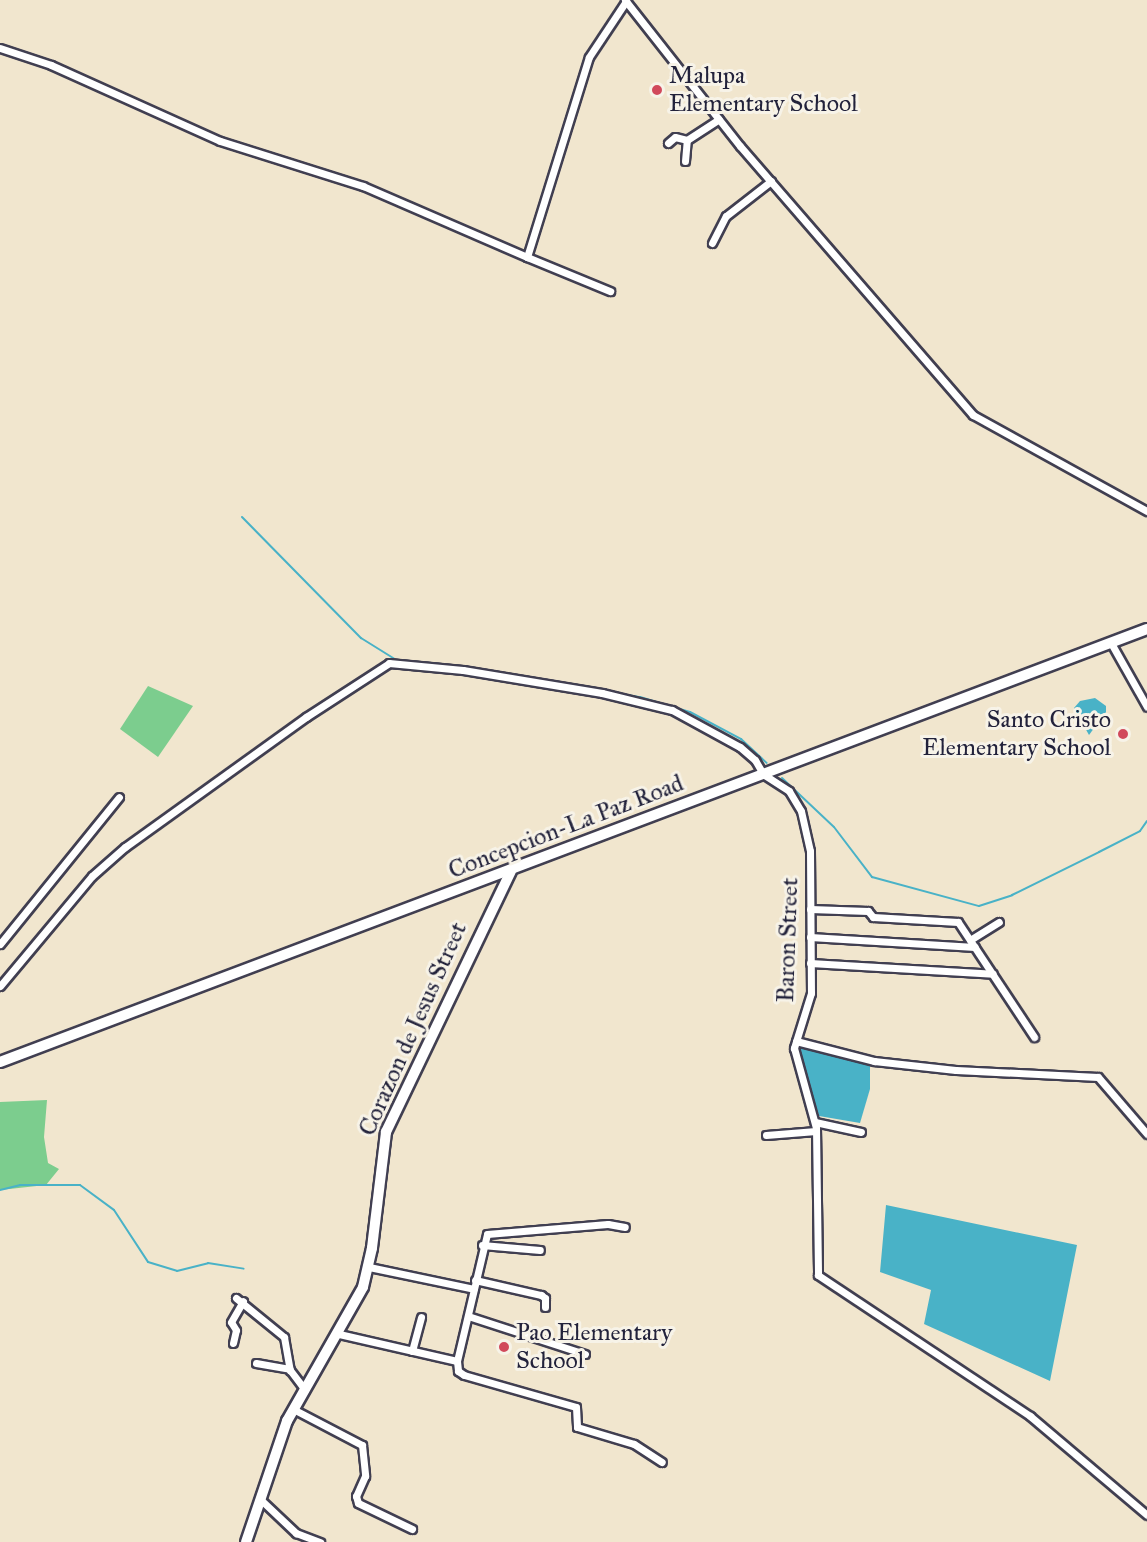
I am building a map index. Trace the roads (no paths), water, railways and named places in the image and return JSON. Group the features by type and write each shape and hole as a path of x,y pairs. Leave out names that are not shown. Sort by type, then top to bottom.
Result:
{"main road":[{"name":"Concepcion-La Paz Road","path":"0,1062 1147,629"},
{"name":"Corazon de Jesus Street","path":"246,1542 293,1410 339,1334 369,1267 386,1132 438,1016 511,871"}],"street":[{"path":"527,257 585,66 609,22 625,1 771,181 973,415 1147,511"},
{"path":"0,48 51,65 220,141 363,186 610,291"},
{"path":"668,143 675,137 687,140 719,119"},
{"path":"685,161 687,140"},
{"path":"712,243 726,216 771,181"},
{"path":"1111,643 1144,694 1147,707"},
{"name":"Baron Street","path":"0,986 92,876 125,847 306,717 389,663 463,670 657,705 740,747 755,760 763,774 789,791 801,811 810,851 810,999 794,1054 815,1126 818,1275 1030,1416 1147,1515"},
{"path":"0,944 119,797"},
{"path":"810,909 868,911 873,917 958,922 1034,1037"},
{"path":"970,940 999,922"},
{"path":"810,937 975,947"},
{"path":"810,963 993,974"},
{"path":"796,1041 874,1061 956,1070 1098,1077 1147,1134"},
{"path":"766,1135 815,1126 861,1132"},
{"path":"625,1227 608,1224 492,1232 484,1236 457,1361 458,1371 464,1375 576,1407 577,1427 634,1444 662,1462"},
{"path":"482,1245 540,1250"},
{"path":"369,1267 474,1289"},
{"path":"475,1280 544,1296 545,1307"},
{"path":"233,1343 236,1330 231,1322 240,1299 284,1336 289,1369 305,1390"},
{"path":"468,1316 585,1354"},
{"path":"412,1351 421,1317"},
{"path":"339,1334 457,1361"},
{"path":"256,1363 289,1369"},
{"path":"293,1410 362,1445 365,1476 356,1496 358,1503 412,1529"},
{"path":"260,1499 296,1533 320,1542"}],"water":[{"path":"1095,698 1106,706 1106,712 1089,735 1074,708 1080,701"},
{"path":"798,1046 870,1062 870,1089 860,1123 819,1116"},
{"path":"886,1205 1077,1245 1050,1381 924,1324 931,1290 880,1272"}],"waterway":[{"path":"242,517 361,638 398,661"},
{"path":"525,677 640,697 690,712 741,739 767,763"},
{"path":"782,778 834,827 872,877 979,906 1012,895 1099,852 1140,831 1147,821"},
{"path":"0,1190 20,1185 80,1185 114,1210 148,1262 177,1271 208,1263 244,1269"},
{"path":"935,1349 955,1362"}],"place":[{"name":"Malupa Elementary School","path":"657,90"},
{"name":"Santo Cristo Elementary School","path":"1123,734"},
{"name":"Pao Elementary School","path":"504,1347"}]}
